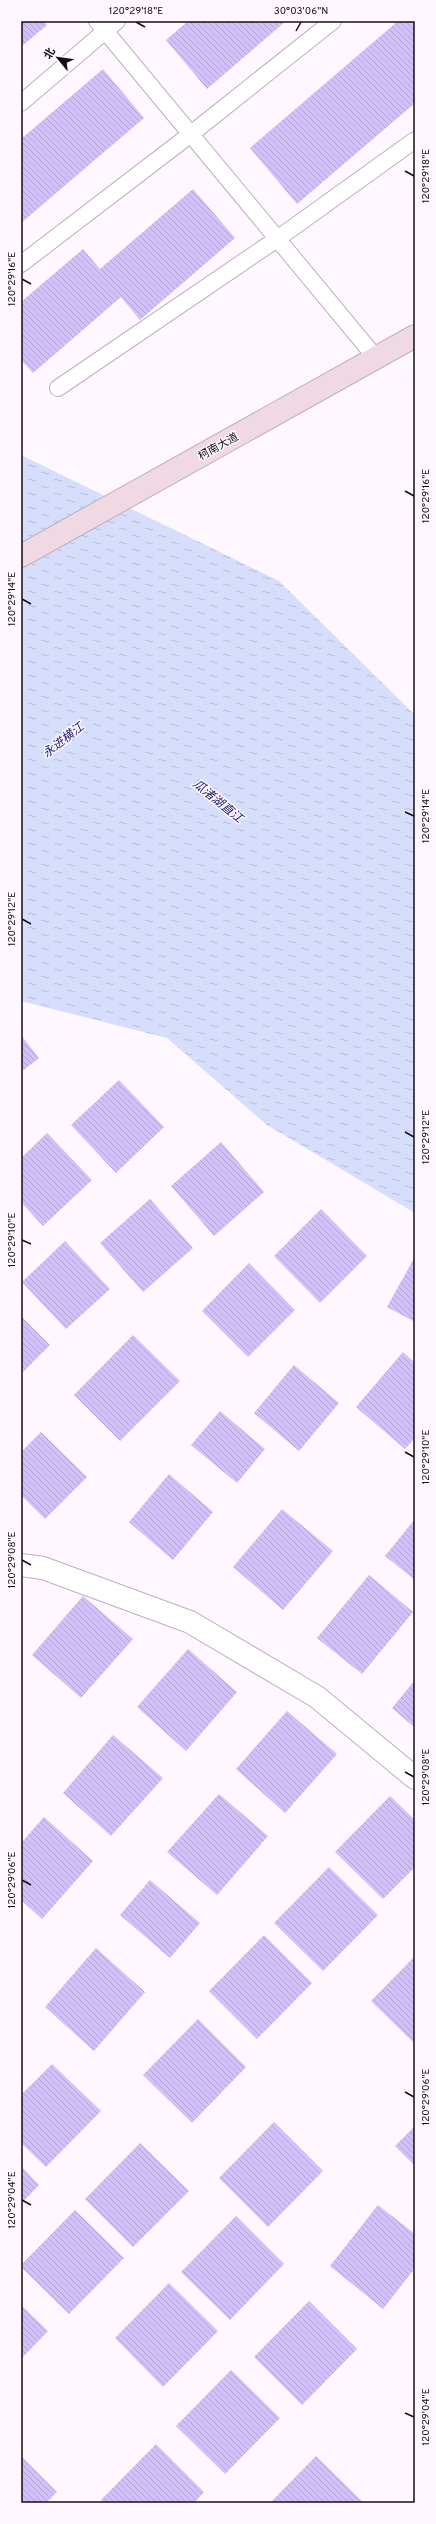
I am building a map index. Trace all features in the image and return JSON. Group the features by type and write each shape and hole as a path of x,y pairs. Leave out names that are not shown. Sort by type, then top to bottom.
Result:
{"main road":[{"name":"柯南大道","path":"21,556 415,336"}],"street":[{"path":"21,1565 43,1568 190,1622 317,1697 415,1778"}],"lane":[{"path":"21,264 191,134 333,21"},
{"path":"21,103 106,24 191,134 376,358"},
{"path":"58,388 277,239 415,140"}],"water":[{"path":"21,455 279,581 415,715 415,1213 267,1125 167,1038 21,1001"}],"building":[{"path":"21,21 44,21 47,25 21,47"},
{"path":"188,21 286,21 207,89 166,40"},
{"path":"398,21 415,21 415,103 297,204 250,148"},
{"path":"103,69 144,118 21,223 21,139"},
{"path":"193,189 235,238 140,320 121,297 33,373 21,360 21,302 83,249 100,269"},
{"path":"21,1035 39,1058 21,1072"},
{"path":"119,1080 164,1127 116,1173 71,1125"},
{"path":"47,1133 92,1180 43,1226 21,1202 21,1158"},
{"path":"221,1142 264,1192 214,1236 171,1186"},
{"path":"150,1199 193,1248 143,1292 100,1243"},
{"path":"321,1209 367,1256 320,1303 274,1256"},
{"path":"65,1241 110,1289 66,1329 22,1282"},
{"path":"413,1260 415,1261 415,1322 387,1307"},
{"path":"249,1263 295,1310 248,1357 202,1311"},
{"path":"21,1316 50,1345 21,1374"},
{"path":"133,1335 180,1381 120,1441 74,1395"},
{"path":"403,1352 415,1363 415,1438 405,1449 356,1407"},
{"path":"294,1365 339,1403 299,1451 254,1413"},
{"path":"220,1411 265,1449 237,1483 191,1445"},
{"path":"41,1432 87,1477 45,1519 21,1495 21,1452"},
{"path":"169,1474 213,1512 173,1560 129,1522"},
{"path":"282,1509 333,1551 283,1610 233,1567"},
{"path":"415,1519 415,1580 385,1556"},
{"path":"369,1575 413,1612 362,1674 317,1638"},
{"path":"83,1596 133,1639 81,1698 32,1655"},
{"path":"188,1649 237,1692 186,1751 137,1707"},
{"path":"415,1680 415,1728 392,1708"},
{"path":"287,1711 337,1754 285,1813 236,1769"},
{"path":"113,1735 163,1778 111,1836 63,1793"},
{"path":"219,1794 268,1836 217,1895 167,1852"},
{"path":"390,1796 415,1820 415,1867 383,1899 335,1852"},
{"path":"44,1817 93,1861 42,1919 21,1900 21,1843"},
{"path":"329,1867 378,1915 323,1971 274,1923"},
{"path":"150,1880 200,1923 170,1958 120,1915"},
{"path":"264,1935 312,1983 257,2039 209,1991"},
{"path":"96,1948 145,1992 94,2051 45,2007"},
{"path":"415,1956 415,2044 371,2001"},
{"path":"198,2019 246,2067 192,2123 143,2075"},
{"path":"52,2064 101,2111 46,2167 21,2143 21,2095"},
{"path":"274,2122 323,2171 268,2227 219,2178"},
{"path":"415,2126 415,2166 395,2146"},
{"path":"140,2143 189,2191 133,2247 85,2199"},
{"path":"21,2166 39,2185 21,2204"},
{"path":"378,2205 415,2234 415,2268 383,2309 330,2266"},
{"path":"75,2210 124,2258 69,2314 21,2267 21,2265"},
{"path":"236,2216 284,2264 230,2320 181,2272"},
{"path":"169,2283 218,2331 163,2387 115,2338"},
{"path":"309,2301 357,2349 302,2405 254,2357"},
{"path":"21,2305 48,2331 21,2359"},
{"path":"231,2370 280,2418 225,2474 176,2426"},
{"path":"156,2444 204,2492 194,2503 104,2503 101,2500"},
{"path":"21,2456 57,2492 46,2503 21,2503"},
{"path":"316,2456 364,2503 270,2503"}],"water label":[{"name":"永进横江","path":"63,740"},
{"name":"瓜渚湖直江","path":"218,801"}]}
